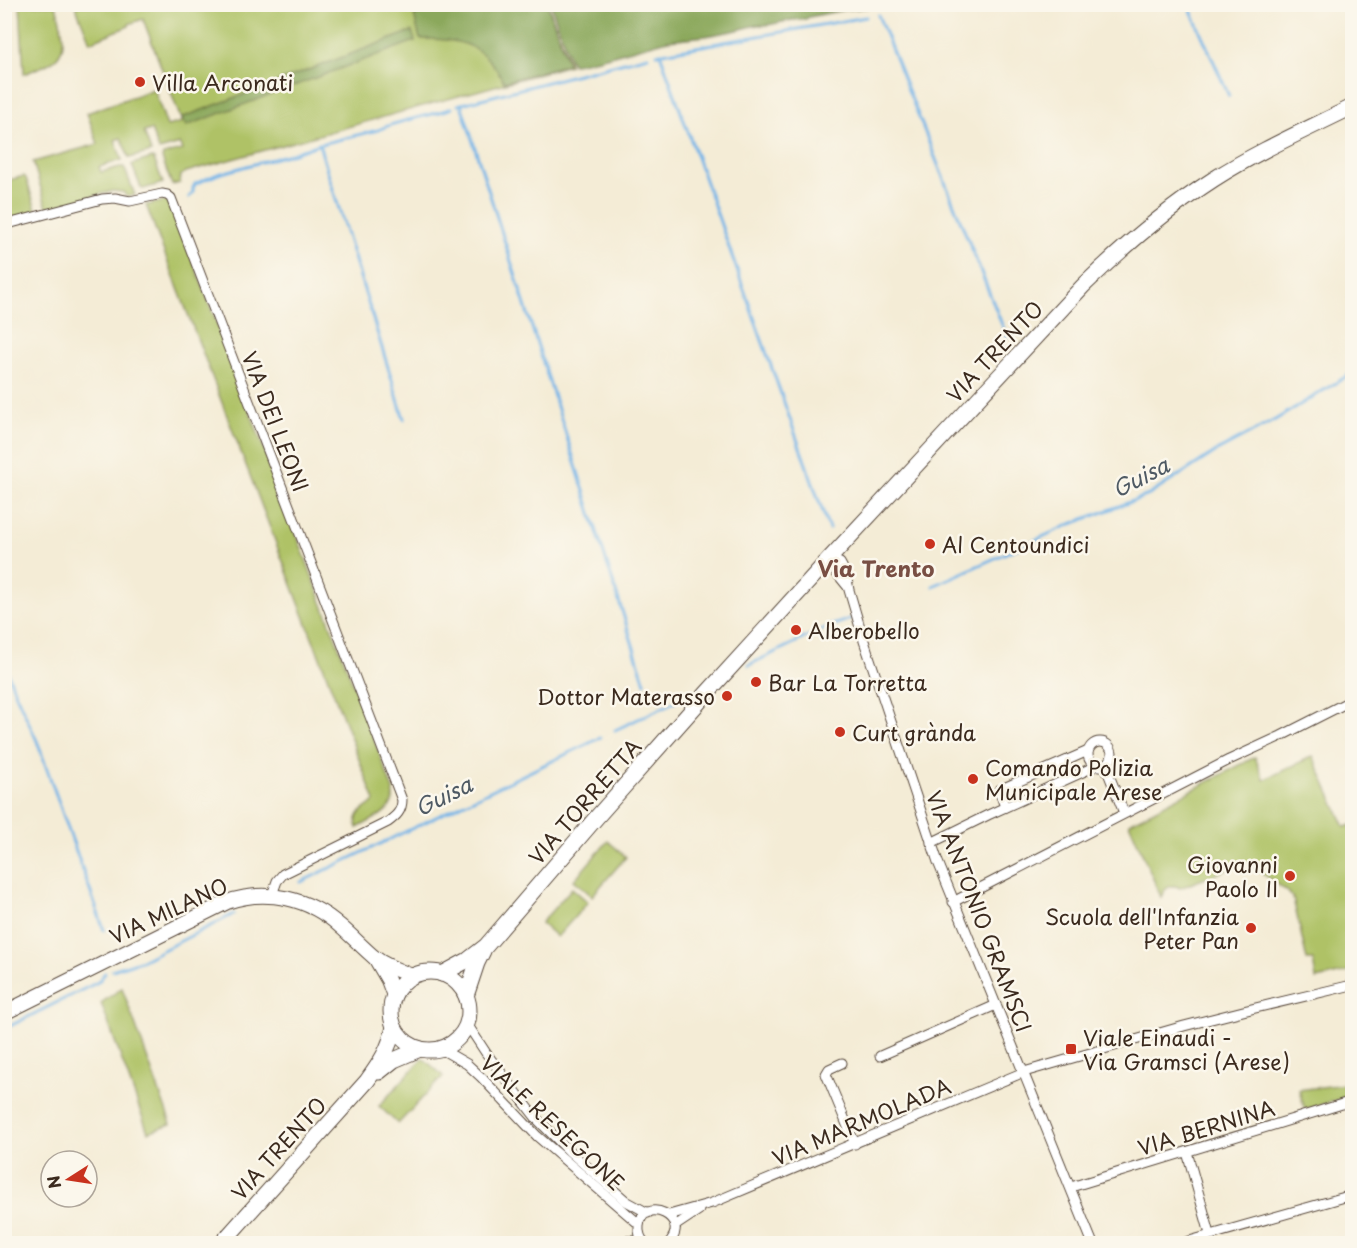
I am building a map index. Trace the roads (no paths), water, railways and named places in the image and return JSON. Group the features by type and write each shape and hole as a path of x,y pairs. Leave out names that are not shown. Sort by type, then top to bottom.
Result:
{"main road":[{"name":"VIA TRENTO","path":"715,684 1083,286 1122,249 1162,215 1216,178 1263,151 1353,107"},
{"name":"VIA TORRETTA","path":"442,974 468,960 486,946 715,684"},
{"name":"VIA TORRETTA","path":"466,996 477,963 486,946"},
{"path":"427,972 442,974 456,982 466,996 469,1006 467,1024 452,1044 432,1051 420,1049 404,1041 394,1027 391,1011 394,996 412,976 427,972"},
{"path":"382,1065 394,1027"},
{"path":"382,1065 420,1049"},
{"name":"VIA TRENTO","path":"221,1244 382,1065"}],"street":[{"name":"VIA DEI LEONI","path":"4,225 107,198 130,201 162,194 169,195 171,198 402,801 400,810 388,822 283,874 277,881 272,895"},
{"name":"VIA ANTONIO GRAMSCI","path":"830,558 835,571 848,587 894,732 953,902 1093,1244"},
{"path":"953,902 1124,813 1353,700"},
{"path":"931,843 1005,807 1109,762 1112,756 1108,745 1096,743 1088,751 999,790 1005,807"},
{"path":"1088,751 1090,762 1100,766 1124,813"},
{"name":"VIA MILANO","path":"4,1013 227,902 246,896 272,895 303,903 322,912 341,926 376,959"},
{"path":"376,959 412,976"},
{"path":"376,959 394,996"},
{"name":"VIA MARMOLADA","path":"669,1215 711,1203 1024,1072 1210,1019 1353,985"},
{"path":"880,1056 996,1005"},
{"name":"VIALE RESEGONE","path":"467,1024 486,1053 537,1119 626,1201 648,1213"},
{"name":"VIALE RESEGONE","path":"441,1049 467,1064 537,1136 639,1225"},
{"path":"842,1063 829,1069 826,1074 855,1144"},
{"name":"VIA BERNINA","path":"1071,1187 1353,1101"},
{"path":"1187,1152 1210,1234"},
{"path":"1179,1244 1353,1195"},
{"name":"VIA MARMOLADA","path":"674,1237 711,1203"},
{"path":"644,1242 639,1232 642,1218 648,1213 659,1211 669,1215 674,1237"},
{"path":"617,1243 639,1225"},
{"path":"617,1243 631,1240 644,1242"}],"waterway":[{"path":"1188,4 1229,96"},
{"path":"878,15 1007,337"},
{"path":"657,54 866,17"},
{"path":"660,53 829,529"},
{"path":"458,105 648,56"},
{"path":"461,104 645,683"},
{"path":"189,197 193,193 195,184 218,174 452,108"},
{"path":"319,144 404,419"},
{"name":"Guisa","path":"933,586 1071,524 1149,495 1215,452 1275,420 1352,373"},
{"name":"Guisa","path":"749,665 825,628 850,619"},
{"path":"4,662 37,741 104,930"},
{"name":"Guisa","path":"615,730 687,696"},
{"name":"Guisa","path":"301,882 600,738"},
{"name":"Guisa","path":"112,970 143,960 234,914"},
{"name":"Guisa","path":"4,1029 98,982 105,973"}],"place":[{"name":"Villa Arconati","path":"140,82"},
{"name":"Al Centoundici","path":"930,544"},
{"name":"Alberobello","path":"796,630"},
{"name":"Bar La Torretta","path":"756,682"},
{"name":"Dottor Materasso","path":"727,696"},
{"name":"Curt grànda","path":"840,732"},
{"name":"Comando Polizia Municipale Arese","path":"973,779"},
{"name":"Giovanni Paolo II","path":"1290,876"},
{"name":"Scuola dell'Infanzia Peter Pan","path":"1251,928"},
{"name":"Viale Einaudi - Via Gramsci (Arese)","path":"1071,1049"}],"district":[{"name":"Via Trento","path":"876,567"}]}
